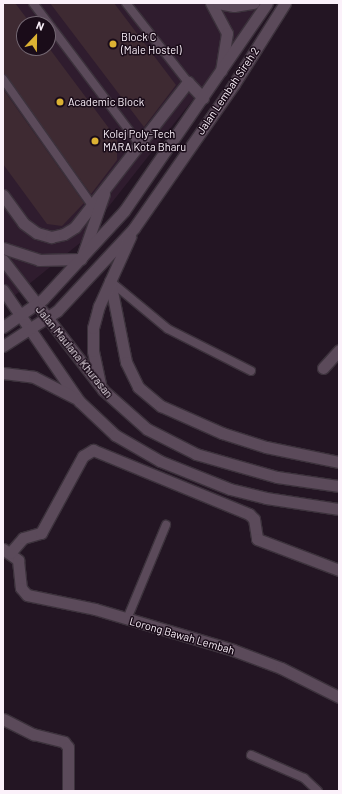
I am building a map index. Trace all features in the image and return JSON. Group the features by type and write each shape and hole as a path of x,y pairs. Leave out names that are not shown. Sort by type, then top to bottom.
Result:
{"street":[{"path":"211,3 227,34 221,71"},
{"path":"218,3 234,6 254,3"},
{"path":"3,327 36,304 81,259 124,211 267,3"},
{"name":"Jalan Lembah Sireh 2","path":"134,228 170,178 285,3"},
{"path":"3,195 23,223 37,233 51,237 64,234 75,227 188,82 202,98"},
{"path":"81,259 108,185"},
{"path":"103,390 93,351 93,328 110,281 134,228"},
{"path":"3,346 57,311 134,228"},
{"path":"3,248 39,260 81,259"},
{"name":"Jalan Maulana Khurasan","path":"3,260 46,319 103,390 147,429 196,454 277,477 339,486"},
{"path":"110,281 119,335 126,362 138,387 161,406 188,421 266,447 339,462"},
{"name":"Jalan Maulana Khurasan","path":"3,290 79,400 115,435 184,472 246,494 339,509"},
{"path":"323,368 339,350"},
{"path":"3,373 34,377 79,400"},
{"path":"7,551 23,538 41,534 83,456 93,450 248,514 254,520 257,539 339,570"},
{"name":"Lorong Bawah Lembah","path":"7,551 18,560 21,588 27,594 233,650 281,668 339,697"},
{"path":"3,719 33,734 64,742 68,747 68,791"}],"lane":[{"path":"33,3 140,145"},
{"path":"126,3 188,82"},
{"path":"3,79 92,204"},
{"path":"110,281 168,329 251,371"},
{"path":"127,620 166,525"},
{"path":"251,755 304,778 318,791"}],"shaded area":[{"path":"3,3 269,3 80,243 3,305"}],"building":[{"name":"Academic Block","path":"3,3 15,3 25,16 16,16 16,56 55,56 117,139 117,160 91,194 3,74"},
{"name":"Block C (Male Hostel)","path":"50,3 114,3 176,85 144,127"},
{"path":"3,89 84,203 62,226 47,224 3,164"}],"place":[{"name":"Block C (Male Hostel)","path":"113,44"},
{"name":"Academic Block","path":"60,102"},
{"name":"Kolej Poly-Tech MARA Kota Bharu","path":"95,141"}]}
